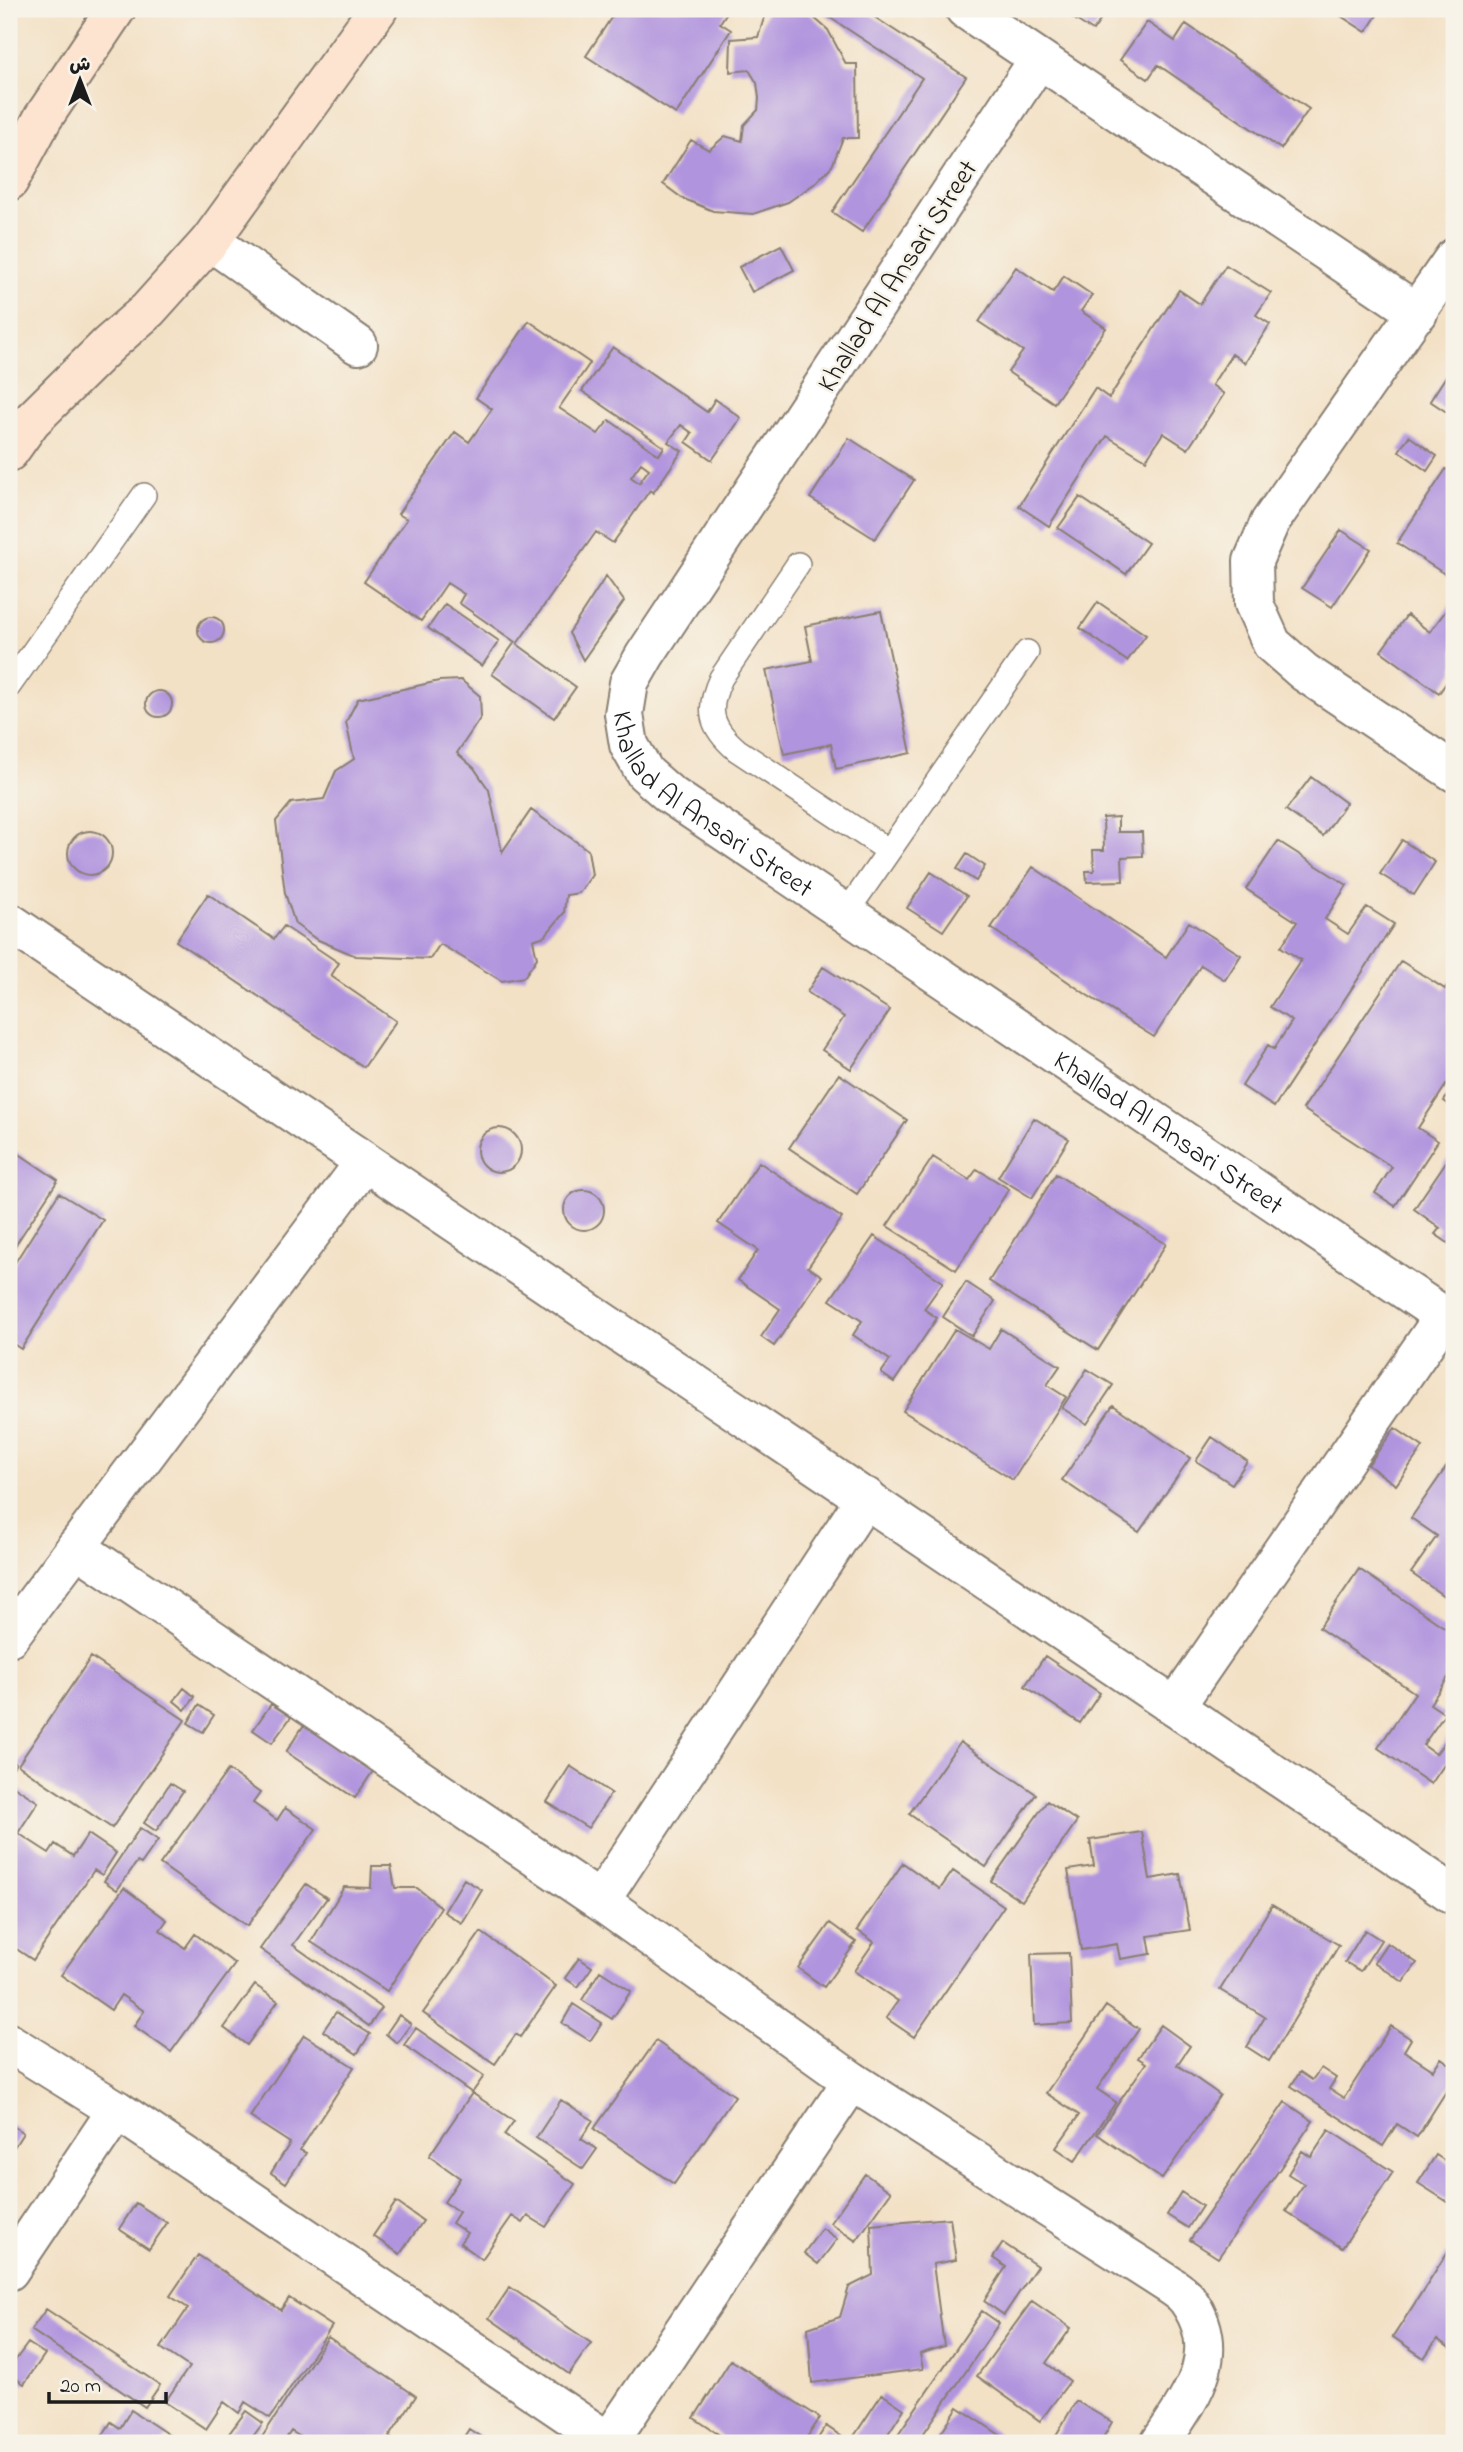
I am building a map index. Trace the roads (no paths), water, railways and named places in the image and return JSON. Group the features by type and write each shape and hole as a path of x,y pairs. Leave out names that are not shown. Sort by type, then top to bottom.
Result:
{"main road":[{"path":"9,181 43,118 116,9"},
{"path":"9,452 31,421 180,277 378,9"}],"street":[{"path":"965,9 1418,313"},
{"name":"Khallad Al Ansari Street","path":"1039,59 629,683 624,714 629,746 645,773 669,794 1449,1319"},
{"path":"209,241 359,345"},
{"path":"1454,258 1270,522 1254,561 1254,604 1272,644 1304,672 1454,772"},
{"path":"9,922 1454,1895"},
{"path":"9,1637 364,1163"},
{"path":"1175,1707 1449,1319"},
{"path":"600,1901 866,1497"},
{"path":"76,1547 600,1901 852,2081 1156,2276 1186,2298 1203,2331 1203,2368 1188,2401 1160,2443"},
{"path":"9,2043 117,2110 608,2442 852,2081"},
{"path":"9,2271 117,2110"}],"lane":[{"path":"9,686 144,495"},
{"path":"798,564 721,678 712,697 712,718 721,736 737,750 889,851"},
{"path":"846,913 1027,652"}]}
